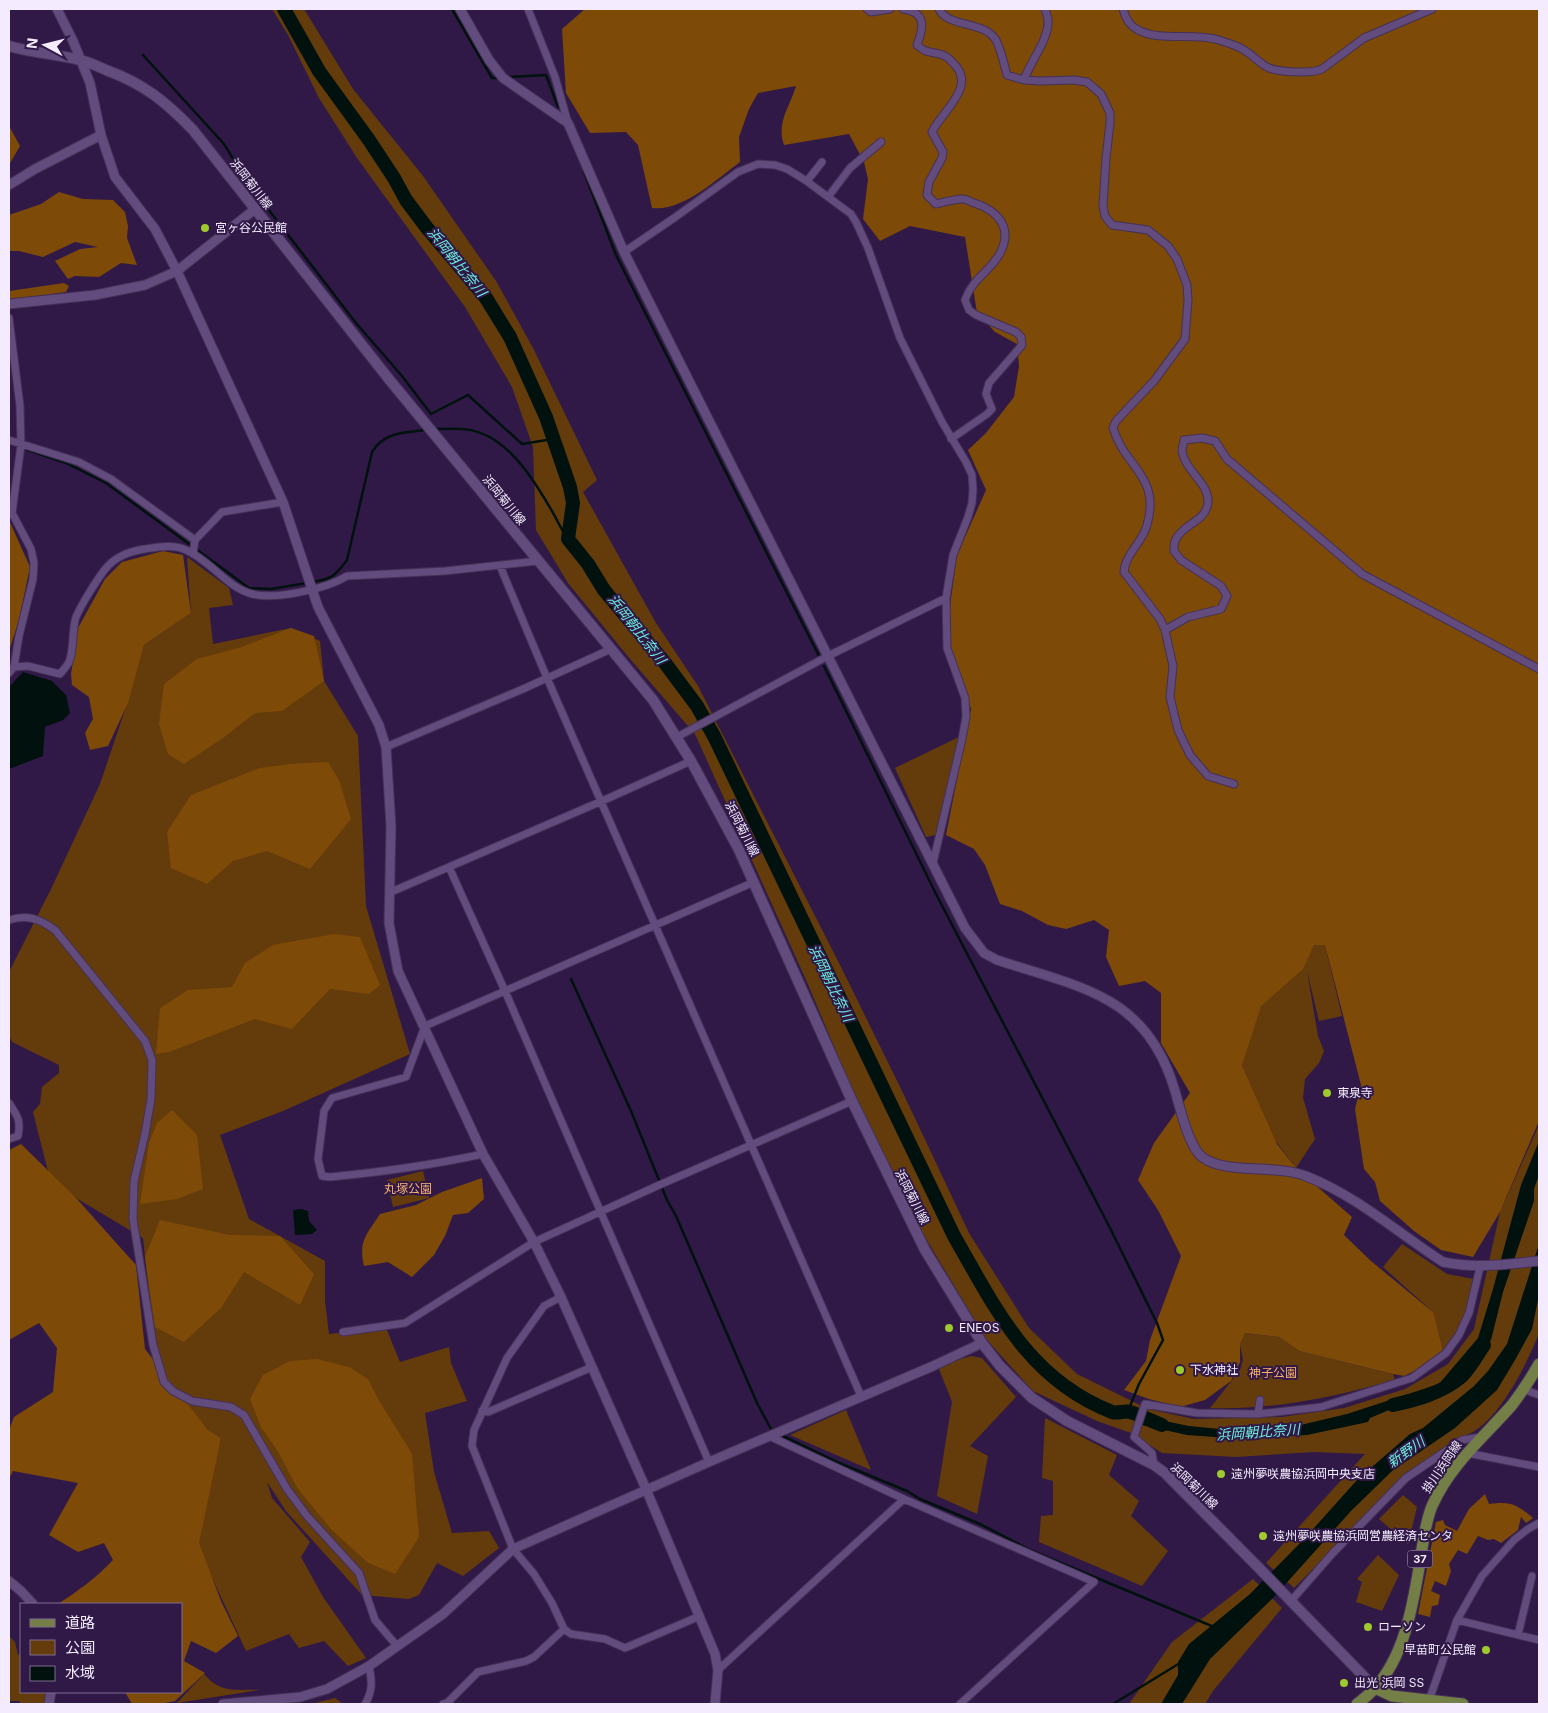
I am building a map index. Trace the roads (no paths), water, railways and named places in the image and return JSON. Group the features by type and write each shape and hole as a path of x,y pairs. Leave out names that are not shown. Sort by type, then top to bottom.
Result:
{"main road":[{"name":"浜岡菊川線","path":"9,46 37,53 81,60 117,74 156,95 193,130 388,378 653,700 691,761 735,842 852,1101 925,1250 982,1343 1017,1385 1040,1404 1067,1421 1154,1465 1177,1484 1375,1688"},
{"name":"掛川浜岡線","path":"1358,1704 1375,1688 1394,1660 1405,1634 1432,1506 1467,1452 1513,1404 1539,1364"},
{"path":"1375,1688 1392,1696 1427,1702 1463,1704"}],"street":[{"path":"57,9 90,83 101,135 116,177 155,229 178,270 283,502 318,608 379,725 386,747 391,826 389,923 398,971 483,1154 534,1242 561,1296 646,1489 715,1654 718,1670 715,1704"},
{"path":"460,9 489,60 503,78 568,123"},
{"path":"528,9 555,77 568,123 624,252 965,928 984,952 997,960 1103,997 1126,1011 1141,1026 1155,1045 1169,1071 1186,1128 1201,1157 1217,1165 1287,1170 1306,1176 1355,1200 1443,1262 1460,1266 1483,1266 1539,1261"},
{"path":"867,9 871,12 890,9"},
{"path":"903,9 912,10 921,19 922,31 916,45 924,52 945,56 956,66 962,75 958,95 932,132 943,152 942,158 929,182 928,196 936,204 963,199 987,207 997,214 1005,230 1005,242 998,256 969,288 965,300 969,310 976,315 1016,332 1021,337 1022,345 989,383 986,394 992,409 988,414 951,439"},
{"path":"939,9 946,18 984,29 996,40 1007,74 1024,80 1040,82 1074,80 1087,82 1101,94 1110,113 1103,206 1105,216 1112,224 1148,230 1168,246 1177,259 1187,285 1188,315 1186,339 1154,381 1116,421 1113,428 1118,441 1149,489 1151,511 1146,530 1128,557 1124,566 1124,572 1160,619 1165,630 1173,666 1170,697 1178,730 1190,755 1208,776 1234,784"},
{"path":"1024,80 1027,69 1044,39 1048,22 1045,9"},
{"path":"1123,9 1129,22 1137,30 1164,36 1200,36 1218,40 1246,51 1258,62 1269,68 1306,73 1322,69 1364,38 1432,9"},
{"path":"9,185 35,169 101,135"},
{"path":"828,197 850,168 880,142"},
{"path":"806,181 822,162"},
{"path":"624,252 738,172 758,164 775,165 787,169 851,214 856,222 871,257 900,338 951,439 972,475 972,503 952,555 946,598 946,648 965,698 966,717 933,863"},
{"path":"9,304 94,295 145,285 178,270 255,209"},
{"path":"9,318 20,406 21,445 10,513 31,550 34,563 33,579 14,667 9,673"},
{"path":"1165,630 1188,617 1221,608 1227,596 1221,586 1181,560 1174,551 1176,539 1186,527 1205,514 1208,504 1207,492 1191,472 1182,450 1184,440 1202,438 1215,441 1227,459 1362,574 1539,669"},
{"path":"9,440 79,462 111,479 195,540"},
{"path":"193,554 195,540 222,512 283,502"},
{"path":"14,667 28,666 60,674 69,661 75,619 106,567 117,558 134,551 158,547 176,547 186,550 232,584 250,593 266,596 312,590 337,583 347,576 446,571 538,562"},
{"path":"500,566 547,678 861,1396"},
{"path":"677,737 828,656 946,598"},
{"path":"386,747 611,649"},
{"path":"391,892 691,761"},
{"path":"449,867 505,991 709,1462"},
{"path":"483,1154 383,1172 330,1177 322,1176 318,1159 324,1111 332,1098 406,1077 425,1026 754,882"},
{"path":"9,920 18,917 35,918 55,930 145,1041 150,1051 151,1099 146,1134 134,1181 133,1219 152,1345 164,1382 173,1391 192,1401 231,1407 244,1415 287,1489 307,1516 359,1573 375,1620 397,1646"},
{"path":"343,1332 405,1323 534,1242 852,1101"},
{"path":"9,1104 19,1119 20,1127 18,1136 9,1139"},
{"path":"1154,1465 1152,1454 1134,1437 1145,1404 1196,1413 1258,1414 1320,1407 1369,1393 1417,1375 1446,1353 1465,1326 1483,1266"},
{"path":"561,1296 544,1306 507,1358 474,1430 472,1446 513,1549 534,1574 552,1603 564,1629 571,1634 605,1638 625,1648 700,1616"},
{"path":"223,1704 300,1697 327,1689 369,1666 443,1614 513,1549 982,1343"},
{"path":"482,1411 488,1412 592,1367"},
{"path":"1539,1377 1526,1386 1539,1395"},
{"path":"1258,1414 1260,1400"},
{"path":"770,1436 904,1499 1094,1582 960,1704"},
{"path":"1290,1600 1406,1478 1462,1440 1481,1437"},
{"path":"1467,1452 1539,1467"},
{"path":"718,1670 904,1499"},
{"path":"1427,1702 1457,1620 1482,1576 1514,1540 1539,1523"},
{"path":"1518,1635 1532,1576"},
{"path":"9,1581 32,1603"},
{"path":"1457,1620 1539,1640"},
{"path":"443,1704 447,1703 478,1672 526,1661 534,1657 564,1629"},
{"path":"365,1704 372,1692 369,1666"}],"water":[{"path":"23,672 52,681 66,695 70,713 63,720 45,727 43,756 9,769 9,687"},
{"path":"1539,1141 1539,1175 1534,1189 1534,1201 1503,1292 1491,1340 1455,1381 1370,1418 1368,1422 1307,1435 1243,1439 1187,1435 1142,1425 1145,1417 1189,1426 1240,1431 1292,1427 1347,1414 1439,1384 1478,1338 1521,1185"},
{"path":"301,1209 308,1211 309,1221 317,1230 312,1234 295,1235 293,1210"},
{"name":"新野川","path":"1539,1244 1539,1295 1532,1329 1497,1390 1455,1428 1392,1471 1351,1511 1273,1598 1210,1659 1182,1704 1161,1704 1178,1675 1178,1662 1189,1644 1250,1594 1305,1538 1357,1480 1410,1434 1423,1428 1474,1386 1488,1371 1507,1344"}],"waterway":[{"name":"浜岡朝比奈川","path":"284,9 319,71 369,140 406,200 486,298 510,337 546,417 570,487 573,503 568,539 588,564 604,590 665,663 697,706 714,736 954,1236 1000,1315 1036,1361 1058,1381 1083,1398 1112,1412 1130,1412 1162,1425"},
{"path":"452,9 492,78 499,78"},
{"path":"143,55 224,144 248,183 356,323 402,376 431,414 468,395 522,444 553,439"},
{"path":"507,77 546,75 558,107"},
{"path":"584,172 616,255 819,656"},
{"path":"435,429 470,430 495,440 506,449 517,459 535,483 568,539"},
{"path":"312,582 324,580 332,576 347,560 372,452 377,445 396,434 427,430"},
{"path":"22,448 66,463 106,483 249,588 271,589 307,583"},
{"path":"824,666 936,894 1109,1226 1157,1323 1163,1340 1139,1384 1128,1411"},
{"path":"571,979 631,1111 667,1200 676,1216 757,1403 771,1429 774,1431"},
{"name":"浜岡朝比奈川","path":"1393,1405 1428,1395 1454,1383 1467,1370 1484,1345"},
{"path":"781,1435 837,1462 980,1524 1030,1550 1214,1627"},
{"path":"1113,1704 1180,1663"}],"place":[{"name":"宮ヶ谷公民館","path":"205,228"},
{"name":"東泉寺","path":"1327,1093"},
{"name":"ENEOS","path":"949,1328"},
{"name":"下水神社","path":"1180,1370"},
{"name":"遠州夢咲農協浜岡中央支店","path":"1221,1474"},
{"name":"遠州夢咲農協浜岡営農経済センタ","path":"1263,1536"},
{"name":"ローソン","path":"1368,1627"},
{"name":"早苗町公民館","path":"1486,1650"},
{"name":"出光 浜岡 SS","path":"1344,1683"}],"park label":[{"name":"丸塚公園","path":"408,1189"},
{"name":"神子公園","path":"1273,1373"}]}
